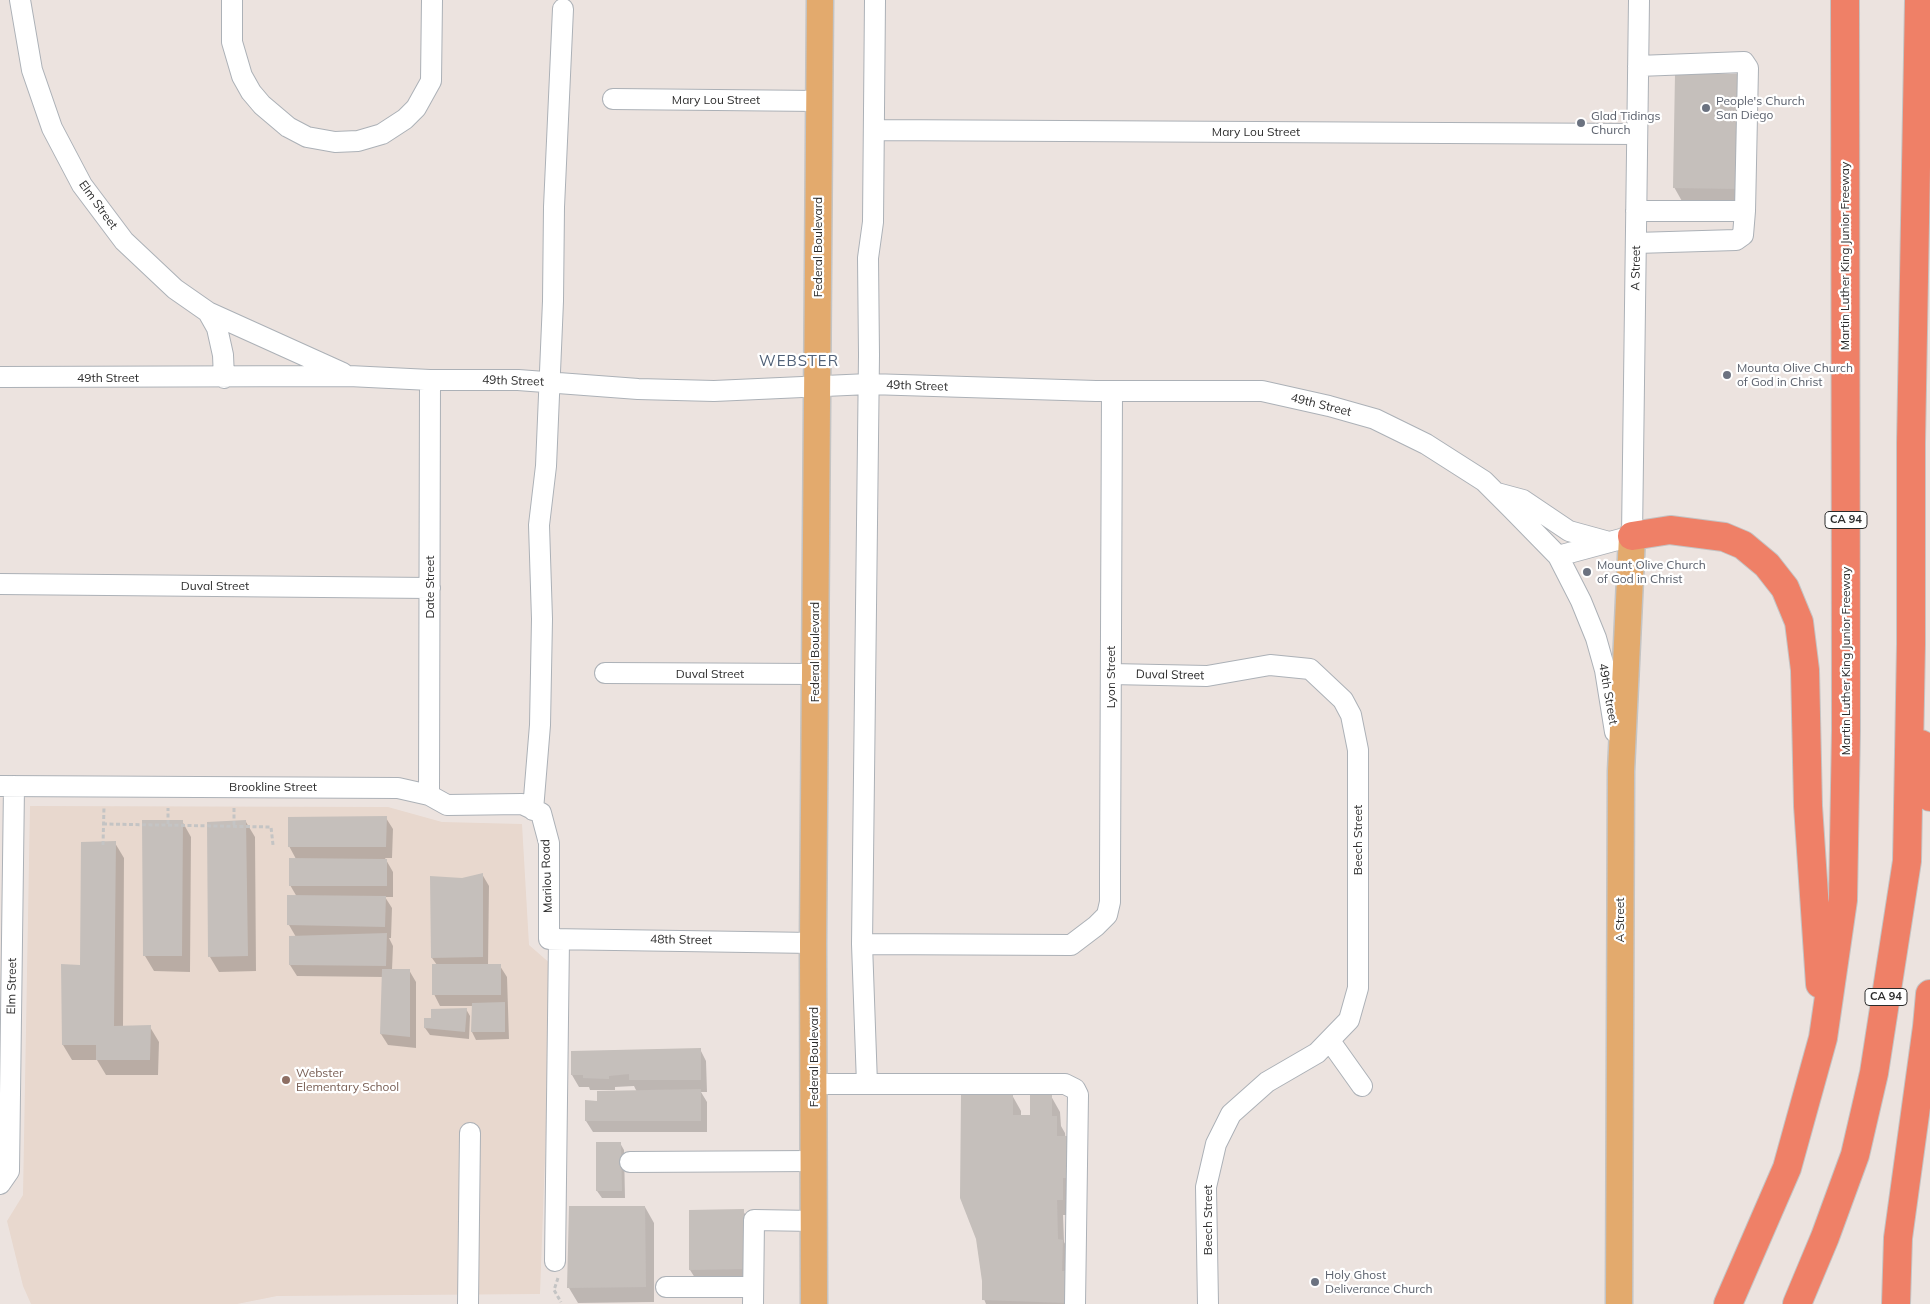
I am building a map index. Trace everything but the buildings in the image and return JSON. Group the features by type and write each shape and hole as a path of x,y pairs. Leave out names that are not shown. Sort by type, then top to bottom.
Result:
{"highway":[{"name":"Martin Luther King Junior Freeway","path":"1728,1304 1787,1168 1823,1038 1844,890 1846,730 1845,0"},
{"name":"CA 94","path":"1797,1304 1855,1155 1874,1073 1906,862 1919,0"},
{"path":"1911,443 1930,246"},
{"path":"1620,539 1670,530 1724,537 1743,545 1767,566 1785,588 1799,622 1805,670 1808,806 1823,1038"},
{"path":"1910,678 1930,797"},
{"path":"1896,1304 1898,1238 1930,994"}],"main road":[{"name":"Federal Boulevard","path":"814,1304 813,943 820,0"},
{"name":"A Street","path":"1619,1304 1620,539"}],"street":[{"name":"Elm Street","path":"20,0 32,70 52,128 82,185 124,241 176,289 208,312 217,328 223,355 224,378"},
{"path":"232,0 232,42 242,76 251,92 274,117 307,137 335,142 358,142 370,138 393,128 416,108 431,81 432,0"},
{"path":"867,1084 862,944 869,384 868,258 873,222 875,0"},
{"name":"A Street","path":"1620,539 1636,243 1639,0"},
{"name":"Marilou Road","path":"555,1261 554,939 549,843 537,811 542,620 539,525 546,466 553,301 554,197 563,9"},
{"path":"1636,243 1736,240 1744,235 1748,68 1744,62 1638,66"},
{"name":"Mary Lou Street","path":"613,99 819,101"},
{"name":"Mary Lou Street","path":"874,130 1638,134"},
{"path":"1636,210 1745,210"},
{"path":"208,312 349,376"},
{"name":"49th Street","path":"0,378 349,376 430,380 518,380 638,389 714,390 869,384 1112,391 1262,391 1329,406 1375,419 1426,444 1484,481 1558,556 1581,601 1596,638 1605,670 1620,771"},
{"name":"Date Street","path":"429,795 430,380"},
{"name":"Lyon Street","path":"862,944 1071,945 1107,915 1110,902 1112,391"},
{"path":"1495,492 1523,500 1569,531 1620,539"},
{"path":"1558,556 1620,539"},
{"name":"Duval Street","path":"0,584 430,588"},
{"name":"Duval Street","path":"1111,674 1208,676 1270,665 1310,669 1344,700 1352,715 1358,750"},
{"name":"Duval Street","path":"605,673 815,674"},
{"name":"Beech Street","path":"1208,1304 1206,1187 1216,1144 1231,1114 1268,1082 1317,1053 1330,1042 1349,1020 1358,988 1358,750"},
{"name":"Elm Street","path":"1,1183 9,1171 6,983 7,786"},
{"name":"Brookline Street","path":"7,786 398,788 429,795 447,806 522,804 537,811"},
{"name":"48th Street","path":"554,939 813,943"},
{"path":"1330,1042 1362,1086"},
{"path":"814,1084 1065,1084 1075,1089 1078,1095 1075,1304"},
{"path":"468,1304 470,1133"},
{"path":"630,1162 814,1161"},
{"path":"666,1287 753,1296 754,1220 814,1221"}],"path":[{"path":"103,845 104,807"},
{"path":"168,808 168,824"},
{"path":"234,808 234,826"},
{"path":"103,824 271,827 273,845"},
{"path":"555,1261 560,1270 554,1290 561,1302"}],"shaded area":[{"name":"Webster Elementary School","path":"30,806 388,807 442,822 522,824 529,945 552,965 540,1294 277,1296 237,1304 31,1304 23,1286 7,1221 23,1195"}],"place":[{"name":"People's Church San Diego","path":"1706,108"},
{"name":"Glad Tidings Church","path":"1581,123"},
{"name":"Mounta Olive Church of God in Christ","path":"1727,375"},
{"name":"Mount Olive Church of God in Christ","path":"1587,572"},
{"name":"Webster Elementary School","path":"286,1080"},
{"name":"Holy Ghost Deliverance Church","path":"1315,1282"}],"district":[{"name":"WEBSTER","path":"799,361"}]}
